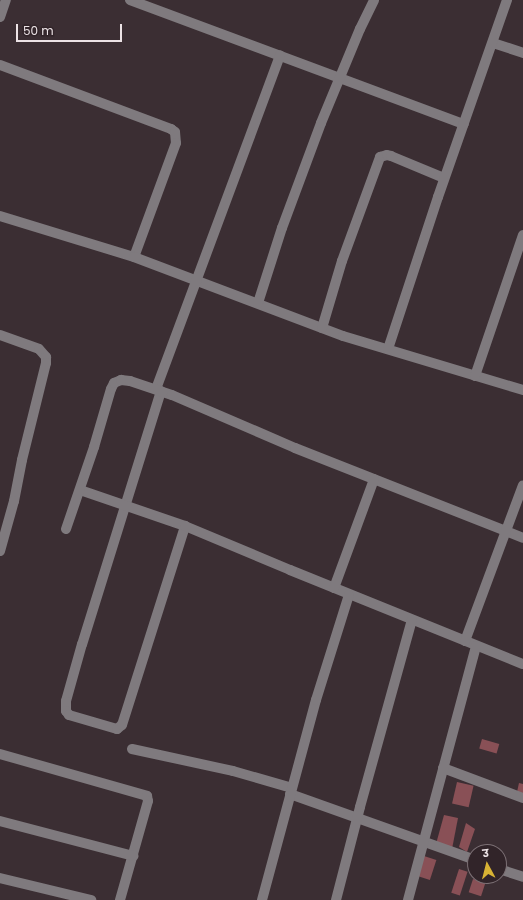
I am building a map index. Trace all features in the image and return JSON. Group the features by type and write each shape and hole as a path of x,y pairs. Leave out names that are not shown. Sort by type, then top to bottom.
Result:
{"street":[{"path":"0,17 6,0"},
{"path":"130,0 464,124"},
{"path":"258,303 282,228 340,77 374,0"},
{"path":"388,349 444,178 507,0"},
{"path":"493,42 523,52"},
{"path":"185,526 122,726 117,729 69,715 66,711 66,701 82,644 127,506 158,390 196,280 280,55"},
{"path":"0,65 175,132 176,143 134,257"},
{"path":"322,328 344,254 380,158 387,155 391,156 444,178"},
{"path":"0,216 134,257 322,328 523,390"},
{"path":"475,376 523,235"},
{"path":"0,335 39,349 43,352 46,363 22,460 14,501 0,551"},
{"path":"66,529 114,383 117,381 130,381 158,390 374,479 523,538"},
{"path":"334,588 374,479"},
{"path":"465,641 507,532 523,485"},
{"path":"80,490 185,526 349,595 523,664"},
{"path":"262,900 316,700 349,595"},
{"path":"336,900 357,816 412,620"},
{"path":"408,900 476,646"},
{"path":"132,749 233,771 291,791 467,857"},
{"path":"0,754 147,796 148,801 120,900"},
{"path":"443,768 523,798"},
{"path":"0,821 133,856"},
{"path":"507,872 523,877"},
{"path":"0,878 91,900"}],"building":[{"path":"482,739 499,744 497,754 479,749"},
{"path":"457,782 474,786 469,807 452,803"},
{"path":"519,783 523,784 523,794 517,792"},
{"path":"444,815 458,818 452,849 436,844"},
{"path":"466,823 475,829 470,844 467,844 467,852 459,847"},
{"path":"424,856 436,860 430,880 418,876"},
{"path":"459,869 467,872 460,896 451,893"},
{"path":"471,884 485,884 481,896 469,892"}]}
